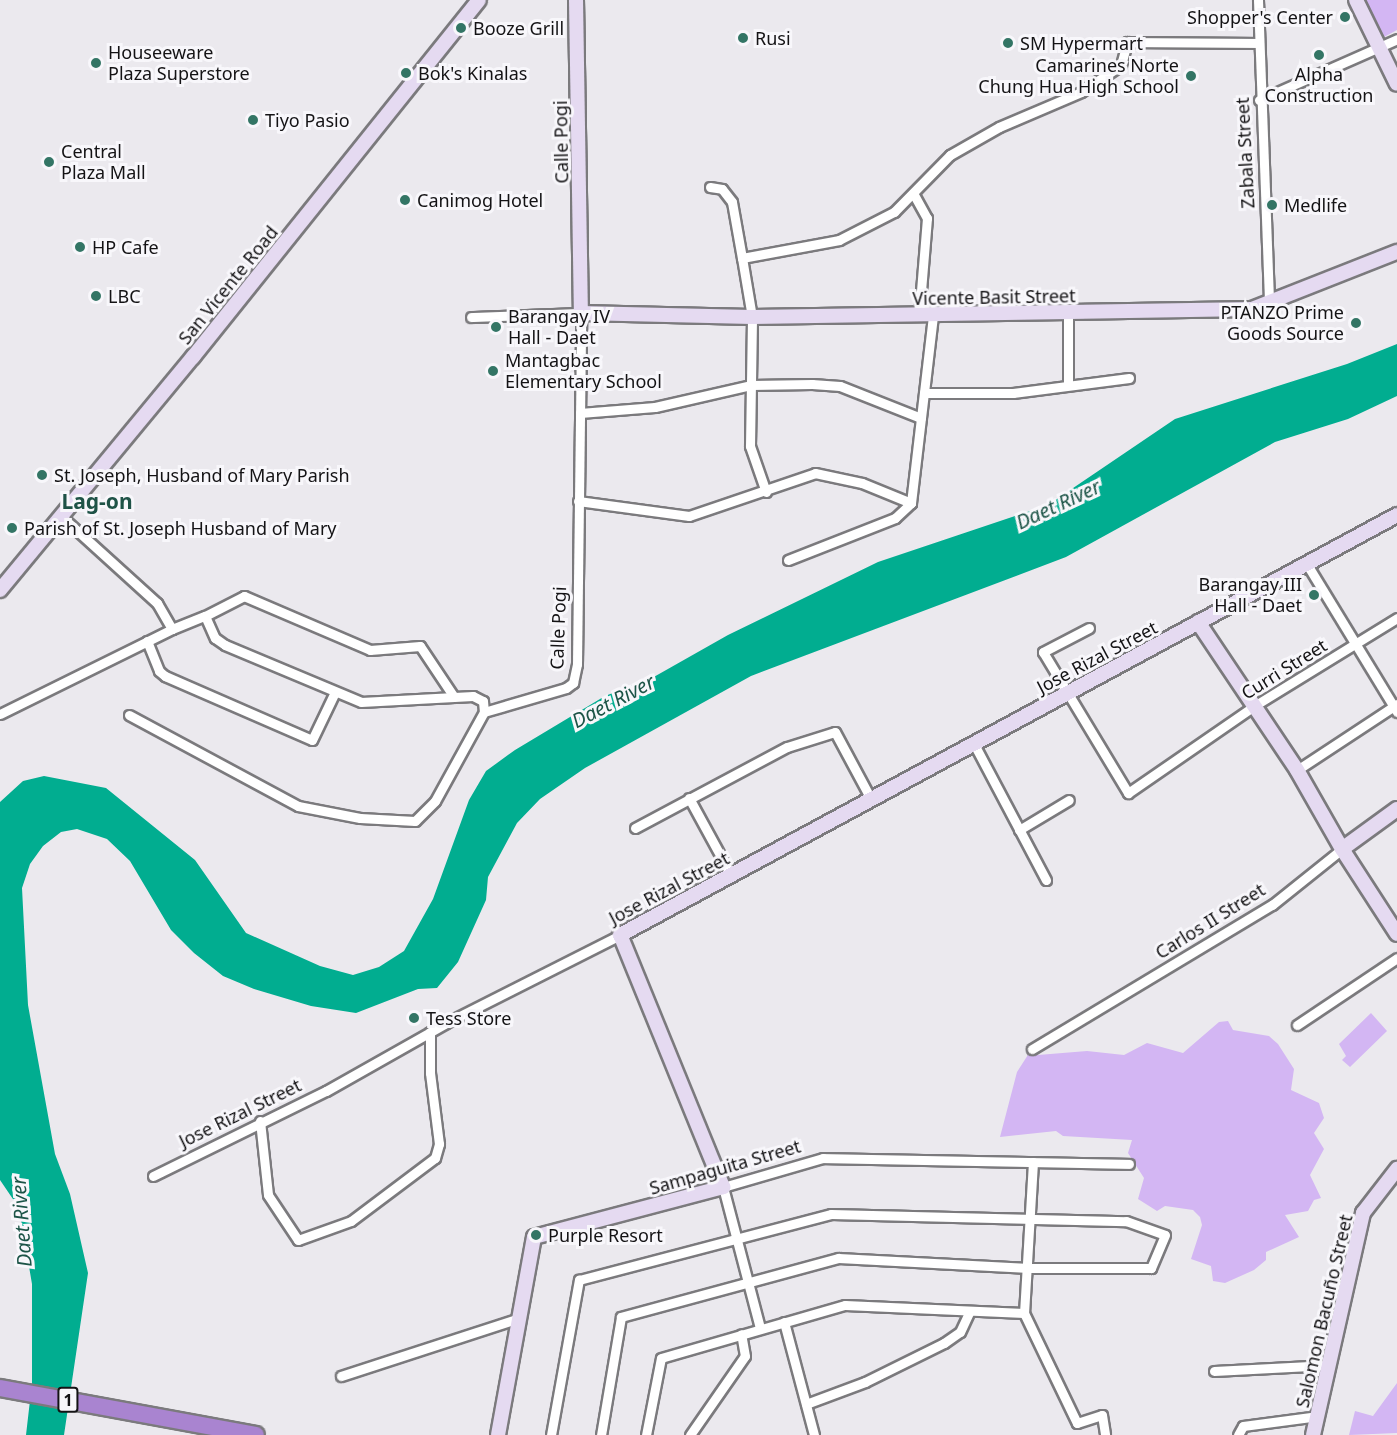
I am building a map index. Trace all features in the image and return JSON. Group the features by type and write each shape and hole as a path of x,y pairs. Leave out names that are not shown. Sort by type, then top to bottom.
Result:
{"highway":[{"name":"1","path":"0,1388 256,1435"}],"street":[{"name":"San Vicente Road","path":"0,590 479,0"},
{"name":"Calle Pogi","path":"484,712 573,683 577,664 582,313 576,0"},
{"name":"Zabala Street","path":"1258,0 1259,100 1269,304"},
{"path":"1356,0 1397,84"},
{"path":"1259,100 1397,39"},
{"path":"742,258 838,240 894,212 950,155 999,128 1081,92 1121,65 1127,42 1257,43"},
{"path":"710,187 722,189 732,202 752,317 750,446 766,492"},
{"path":"788,560 895,518 911,503 924,393 927,218 913,193"},
{"name":"Vicente Basit Street","path":"582,313 752,317 926,316 1252,309 1397,252"},
{"path":"471,317 582,313"},
{"path":"1068,314 1068,385"},
{"path":"924,393 1013,393 1129,378"},
{"path":"580,412 655,407 751,385 840,386 921,418"},
{"path":"578,501 689,516 766,492 815,473 862,483 911,503"},
{"name":"Jose Rizal Street","path":"153,1176 260,1121 326,1091 430,1032 620,935 1198,622 1308,566 1397,515"},
{"path":"61,516 157,603 172,629"},
{"path":"1297,770 1396,708 1308,566"},
{"path":"0,714 172,629 244,597 370,650 420,646 454,697"},
{"path":"129,715 298,806 360,818 415,821 435,801 484,712 480,698 454,697 361,702 225,645 215,638 205,616"},
{"name":"Curri Street","path":"1066,693 1128,794 1254,706 1397,618"},
{"path":"1198,622 1297,770 1342,849 1397,934"},
{"path":"1066,693 1043,652 1089,628"},
{"path":"147,641 159,671 165,676 312,740 335,692"},
{"path":"635,828 787,747 835,732 871,799"},
{"path":"974,744 1046,880"},
{"path":"689,798 731,875"},
{"path":"1019,830 1069,800"},
{"name":"Carlos II Street","path":"1032,1049 1272,905 1397,809"},
{"path":"620,935 723,1187 739,1239 760,1328"},
{"path":"1297,1025 1397,958"},
{"path":"260,1121 268,1195 298,1240 351,1221 435,1158 440,1144 430,1073 430,1032"},
{"name":"Sampaguita Street","path":"498,1435 534,1237 823,1158 1129,1164"},
{"path":"1033,1162 1029,1268 1024,1313 1077,1423 1102,1415 1105,1435"},
{"name":"Salomon Bacuño Street","path":"1313,1435 1363,1213 1397,1169"},
{"path":"551,1435 579,1280 831,1214 1126,1221 1165,1235 1151,1268 1029,1268 838,1258 621,1317 601,1435"},
{"path":"646,1435 661,1358 845,1305 1024,1313"},
{"path":"806,1404 866,1382 945,1343 960,1332 970,1311"},
{"path":"341,1376 520,1318"},
{"path":"784,1322 814,1435"},
{"path":"690,1435 745,1356 741,1334"},
{"path":"1214,1371 1329,1365"},
{"path":"1238,1435 1243,1426 1318,1416"}],"shaded area":[{"path":"1364,0 1397,0 1397,30 1384,37"},
{"path":"1371,1013 1387,1031 1350,1067 1342,1060 1346,1056 1339,1044"},
{"path":"1228,1021 1233,1030 1269,1036 1278,1044 1294,1069 1291,1090 1319,1103 1324,1118 1314,1133 1324,1149 1310,1175 1321,1198 1314,1200 1308,1211 1285,1215 1299,1237 1266,1252 1266,1260 1254,1270 1225,1283 1213,1281 1211,1266 1191,1259 1202,1225 1200,1217 1193,1210 1165,1206 1157,1211 1138,1199 1144,1178 1128,1153 1132,1140 1063,1136 1056,1131 1000,1137 1017,1072 1033,1047 1038,1055 1087,1051 1124,1055 1147,1043 1183,1053 1219,1022"},
{"path":"1397,1383 1397,1433 1349,1435 1355,1411 1373,1416"}],"water":[{"name":"Daet River","path":"1397,344 1397,396 1348,419 1275,442 1066,557 751,676 585,768 540,799 517,823 488,877 486,900 458,962 437,988 418,989 356,1013 311,1006 254,989 223,976 194,953 171,930 130,861 107,839 77,829 61,832 43,846 30,864 22,888 28,1005 55,1154 70,1194 88,1273 64,1435 26,1435 32,1383 32,1284 19,1208 0,1180 0,802 23,781 44,776 106,788 195,860 246,933 320,966 353,975 379,967 404,951 433,899 469,800 486,771 515,750 605,696 652,678 728,635 878,562 1048,505 1175,419 1347,364"}],"place":[{"name":"Shopper's Center","path":"1345,17"},
{"name":"Booze Grill","path":"461,28"},
{"name":"Rusi","path":"743,38"},
{"name":"SM Hypermart","path":"1008,43"},
{"name":"Alpha Construction","path":"1319,55"},
{"name":"Houseeware Plaza Superstore","path":"96,63"},
{"name":"Bok's Kinalas","path":"406,73"},
{"name":"Camarines Norte Chung Hua High School","path":"1191,76"},
{"name":"Tiyo Pasio","path":"253,120"},
{"name":"Central Plaza Mall","path":"49,162"},
{"name":"Canimog Hotel","path":"405,200"},
{"name":"Medlife","path":"1272,205"},
{"name":"HP Cafe","path":"80,247"},
{"name":"LBC","path":"96,296"},
{"name":"PTANZO Prime Goods Source","path":"1356,323"},
{"name":"Barangay IV Hall - Daet","path":"496,327"},
{"name":"Mantagbac Elementary School","path":"493,371"},
{"name":"St. Joseph, Husband of Mary Parish","path":"42,475"},
{"name":"Parish of St. Joseph Husband of Mary","path":"12,528"},
{"name":"Barangay III Hall - Daet","path":"1314,595"},
{"name":"Tess Store","path":"414,1018"},
{"name":"Purple Resort","path":"536,1235"}],"district":[{"name":"Lag-on","path":"97,501"}]}
